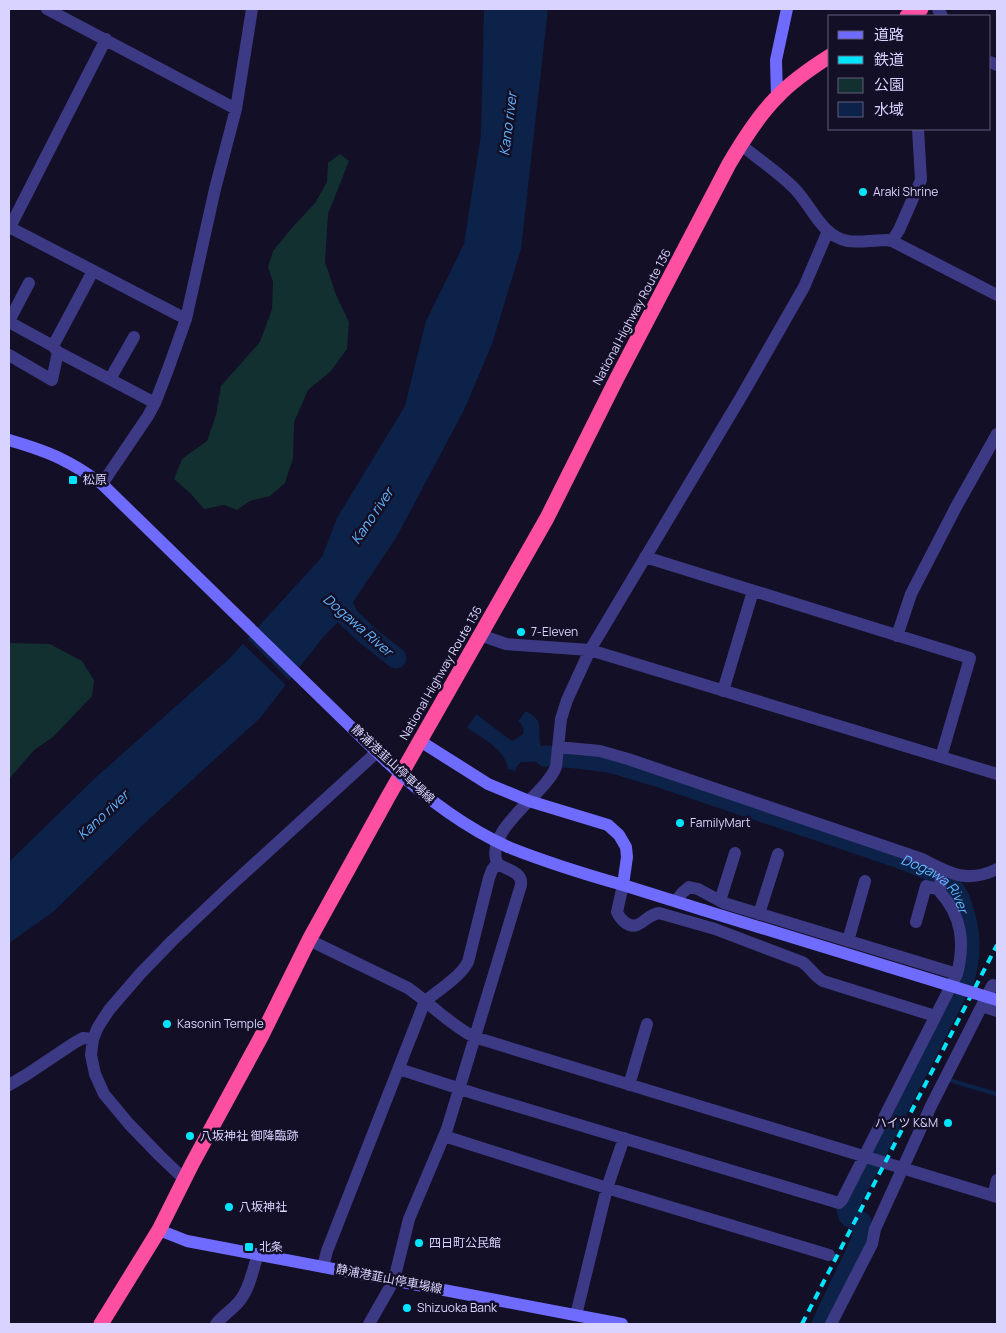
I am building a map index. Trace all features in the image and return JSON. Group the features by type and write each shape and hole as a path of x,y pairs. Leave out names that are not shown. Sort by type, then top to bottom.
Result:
{"highway":[{"path":"909,15 922,9"},
{"name":"National Highway Route 136","path":"101,1324 159,1230 184,1179 261,1037 309,940 547,518 617,378 740,144 777,97 797,79 828,57"}],"main road":[{"path":"777,97 776,60 787,9"},
{"name":"静浦港韮山停車場線","path":"9,440 64,460 102,484 377,752 411,784 463,824 508,847 589,876 624,885 997,1000"},
{"path":"420,741 488,784 529,801 603,823 612,829 619,835 626,847 627,857 624,885"},
{"name":"静浦港韮山停車場線","path":"159,1230 187,1241 576,1315 607,1323 622,1324"}],"street":[{"path":"48,9 236,109"},
{"path":"102,484 155,403 186,320 215,189 236,109 252,9"},
{"path":"106,39 9,228 186,320"},
{"path":"892,241 899,230 921,180 918,130"},
{"path":"740,144 795,189 828,231 848,241 892,241 997,296"},
{"path":"323,1266 327,1251 425,1001 465,968 470,956 489,878 496,863 496,850 500,835 514,816 548,780 556,767 561,719 567,700 590,650 804,288 828,231"},
{"path":"9,355 52,380 56,349 93,271"},
{"path":"29,283 9,321 155,403"},
{"path":"110,379 134,337"},
{"path":"897,636 911,594 956,507 997,434"},
{"path":"645,558 970,658 941,757"},
{"path":"723,691 753,591"},
{"path":"480,635 506,644 590,650 997,774"},
{"path":"558,748 600,751 628,759 912,856 960,876 969,877 993,872 997,869"},
{"path":"184,1179 154,1150 104,1094 95,1074 91,1055 93,1039 98,1027 109,1010 146,967 228,888 377,752"},
{"path":"720,901 735,853"},
{"path":"759,914 778,854"},
{"path":"369,1324 394,1280 409,1219 444,1136 522,881 517,874 496,863"},
{"path":"399,1069 839,1204 870,1158 935,1016 957,974 961,949 959,924 955,912 940,892 940,869"},
{"path":"848,941 865,881"},
{"path":"624,885 617,912 628,924 637,925 652,915 659,913 715,929 802,962 807,965 816,977 823,981 935,1016"},
{"path":"916,922 926,886 940,888"},
{"path":"676,901 690,888 698,888 720,901 759,914 957,974"},
{"path":"309,940 408,988 436,1011 474,1037 995,1196 997,1180"},
{"path":"831,1324 872,1244 874,1229 931,1106 993,985 997,986"},
{"path":"982,1006 997,1010"},
{"path":"629,1085 647,1024"},
{"path":"9,1085 83,1038 93,1039"},
{"path":"444,1136 828,1255"},
{"path":"576,1315 607,1188 624,1138"},
{"path":"216,1324 242,1298 258,1254"}],"green space":[{"path":"340,154 349,161 328,214 325,262 336,295 349,322 347,349 330,372 308,390 294,422 293,458 285,483 270,496 250,501 237,510 224,505 204,509 174,479 182,459 207,441 216,415 221,386 260,342 272,309 273,282 268,267 273,251 315,203 327,182 328,163"},
{"path":"9,643 50,644 82,661 94,680 92,696 53,737 34,750 9,779"}],"water":[{"name":"Kano river","path":"484,9 548,9 521,249 492,344 464,410 396,538 353,602 362,622 357,628 339,621 324,636 260,718 147,821 53,912 9,943 9,862 94,779 229,659 322,557 337,518 405,406 426,321 464,244 481,134"},
{"path":"526,711 538,721 540,744 542,747 552,753 573,753 573,761 521,762 515,771 508,769 503,756 498,750 467,728 476,714 513,741 523,734 523,727 518,721"}],"pier":[{"path":"246,637 291,682 288,687 241,642"}],"waterway":[{"name":"Dogawa River","path":"337,607 368,636 396,658"},
{"name":"Dogawa River","path":"545,756 609,762 660,777 912,862 946,881 958,896 965,916 968,933 969,950 965,976 848,1206 849,1216 861,1222 862,1240 822,1324"},
{"path":"952,1081 997,1094"}],"railway":[{"path":"802,1324 997,945"}],"place":[{"name":"Araki Shrine","path":"863,192"},
{"name":"松原","path":"73,480"},
{"name":"7-Eleven","path":"521,632"},
{"name":"FamilyMart","path":"680,823"},
{"name":"Kasonin Temple","path":"167,1024"},
{"name":"ハイツ K&M","path":"948,1123"},
{"name":"八坂神社 御降臨跡","path":"190,1136"},
{"name":"八坂神社","path":"229,1207"},
{"name":"四日町公民館","path":"419,1243"},
{"name":"北条","path":"249,1247"},
{"name":"Shizuoka Bank","path":"407,1308"}]}
